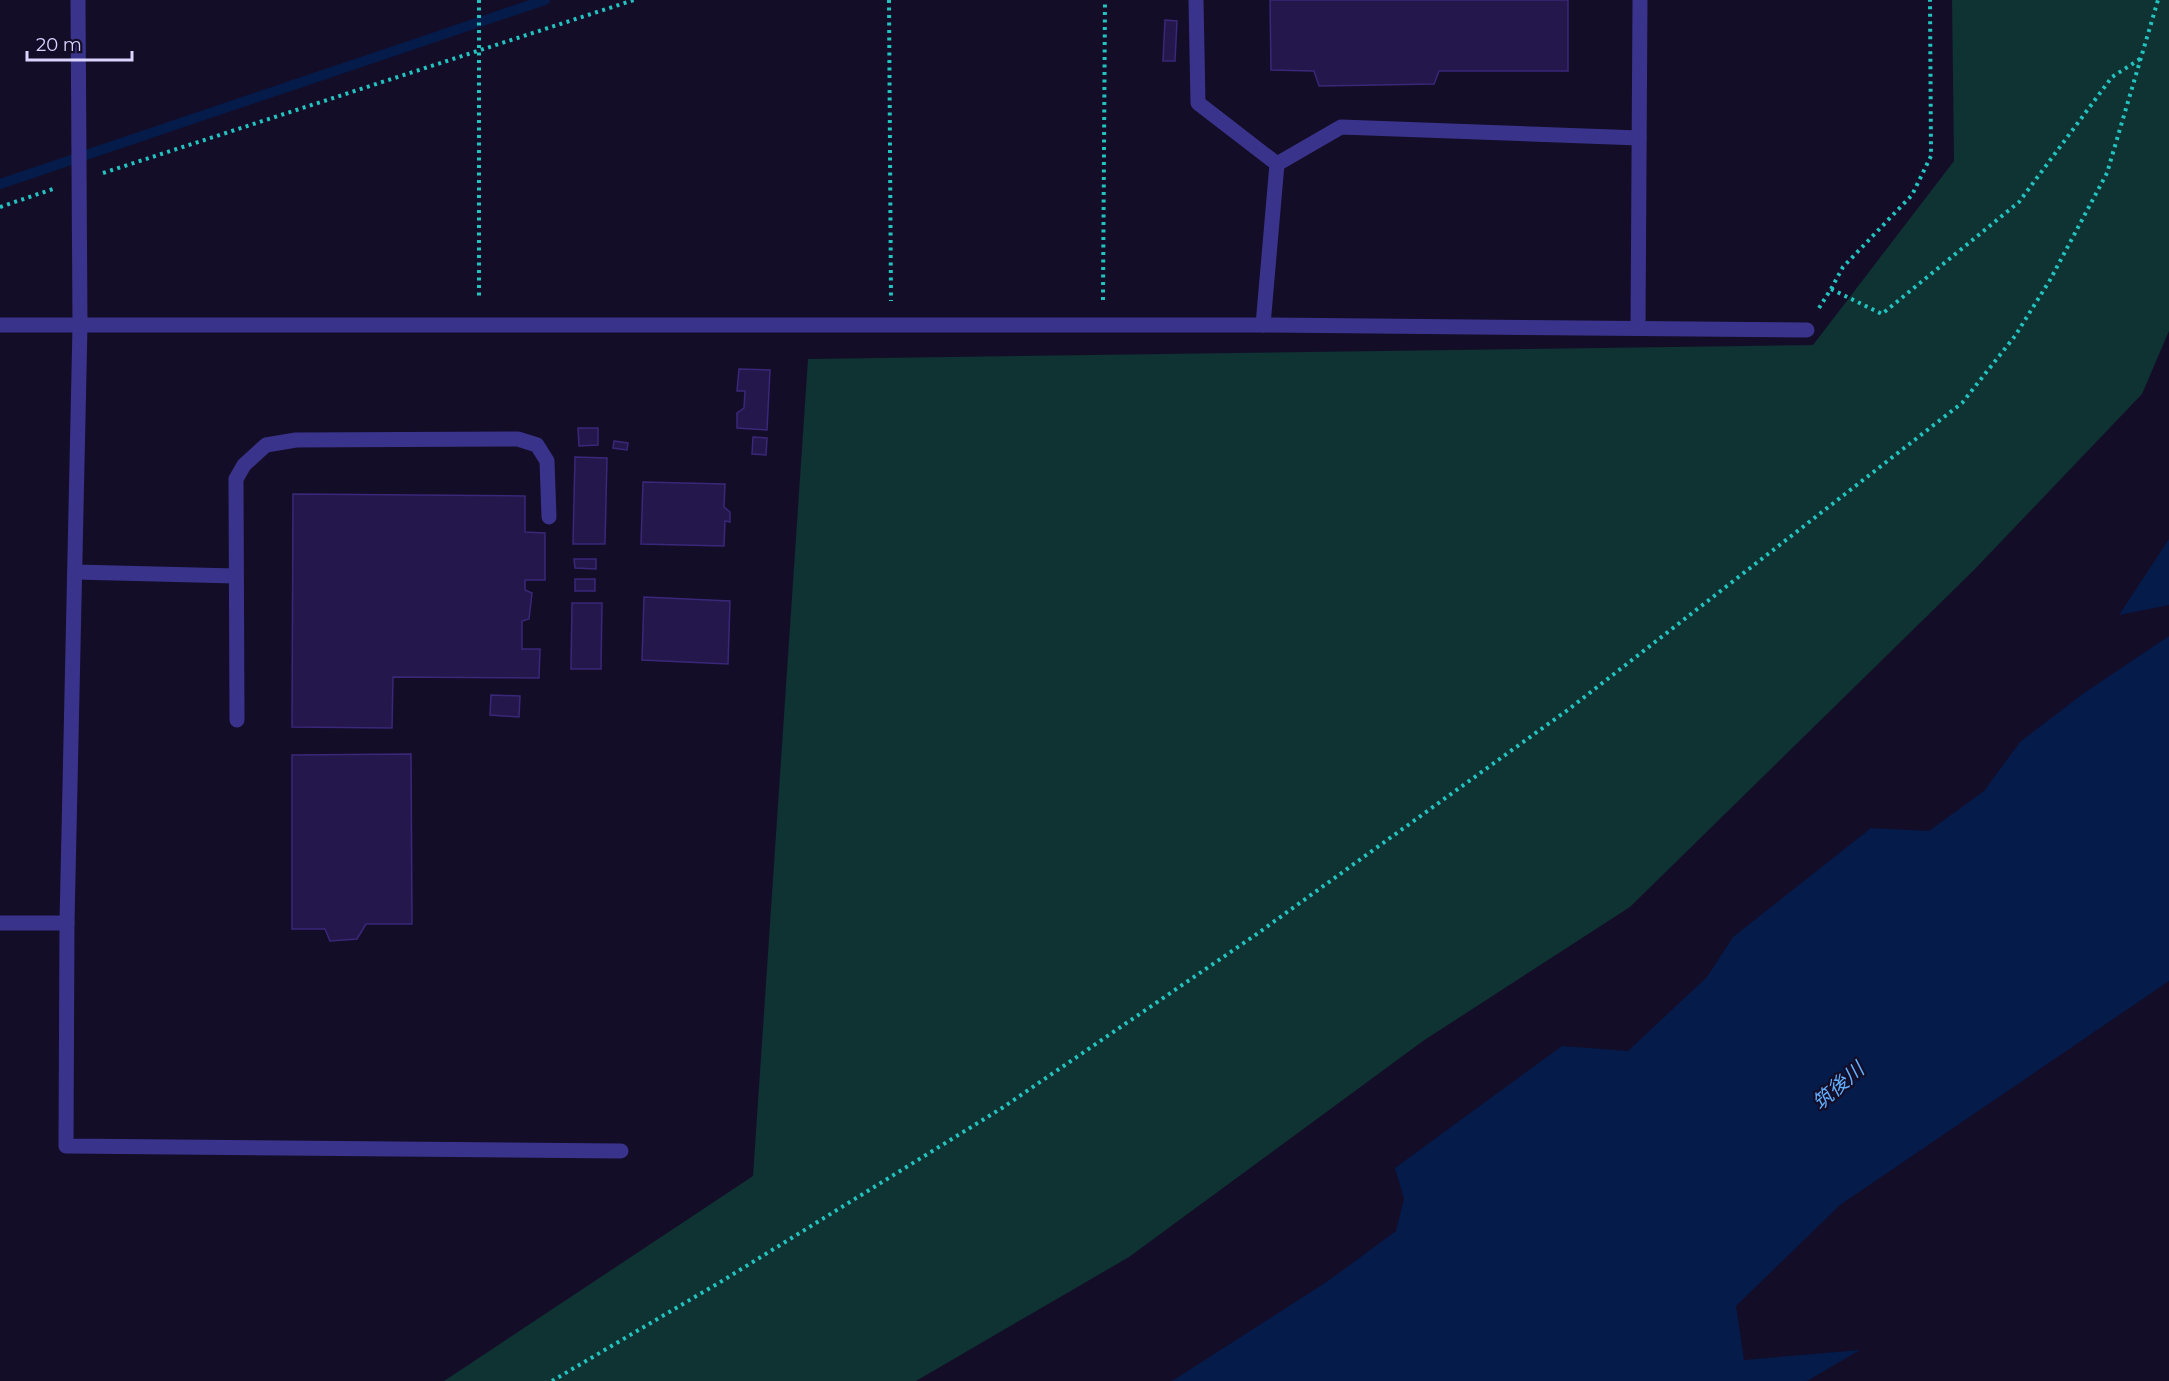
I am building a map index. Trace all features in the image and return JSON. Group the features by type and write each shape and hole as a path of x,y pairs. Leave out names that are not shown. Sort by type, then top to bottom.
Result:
{"street":[{"path":"78,0 80,326 67,923 66,1146 621,1151"},
{"path":"1196,0 1198,103 1277,164"},
{"path":"1638,328 1640,0"},
{"path":"1277,164 1341,127 1639,138"},
{"path":"1263,325 1277,164"},
{"path":"0,325 1263,325 1807,330"},
{"path":"237,720 236,479 244,465 266,445 296,440 518,439 537,445 547,461 549,517"},
{"path":"75,572 236,576"},
{"path":"0,923 67,923"}],"path":[{"path":"479,0 479,326"},
{"path":"0,207 634,0"},
{"path":"889,0 891,326"},
{"path":"1102,325 1105,0"},
{"path":"1807,330 1843,267 1912,195 1931,156 1930,0"},
{"path":"552,1381 722,1281 1002,1108 1254,936 1569,709 1962,403 2015,336 2033,308 2107,173 2158,0"},
{"path":"1831,288 1882,314 2019,202 2112,77 2140,59"}],"green space":[{"path":"1952,0 2169,0 2169,331 2142,394 1973,571 1630,907 1423,1041 1129,1257 916,1381 444,1381 753,1176 808,359 1813,345 1954,161"}],"water":[{"path":"2169,539 2169,605 2119,615"},
{"name":"筑後川","path":"2169,636 2169,981 1840,1205 1736,1306 1744,1360 1860,1350 1807,1381 1172,1381 1328,1281 1396,1231 1404,1199 1395,1168 1562,1046 1628,1051 1707,977 1733,937 1871,828 1929,831 1984,791 2020,742 2084,693"}],"building":[{"path":"1270,0 1568,0 1568,71 1439,71 1434,84 1319,86 1314,71 1271,70"},
{"path":"1165,20 1177,21 1175,61 1163,61"},
{"path":"739,369 770,370 767,430 737,428 737,413 744,408 745,391 737,391"},
{"path":"578,428 598,428 598,445 579,446"},
{"path":"753,437 767,438 766,455 752,454"},
{"path":"614,441 628,443 627,450 613,448"},
{"path":"575,457 607,458 605,544 573,544"},
{"path":"643,482 725,484 724,507 730,512 730,522 725,521 724,546 641,544"},
{"path":"293,494 525,496 525,532 545,533 545,580 525,580 525,590 532,593 529,619 522,621 522,649 540,649 539,678 393,677 392,728 292,727"},
{"path":"574,559 596,559 596,569 575,568"},
{"path":"575,579 595,579 595,591 575,591"},
{"path":"644,597 730,601 728,664 642,660"},
{"path":"572,603 602,603 601,669 571,669"},
{"path":"491,695 520,696 519,717 490,715"},
{"path":"411,754 412,924 366,924 357,939 330,941 325,929 292,929 292,755"}],"waterway":[{"path":"0,184 545,0"}]}
